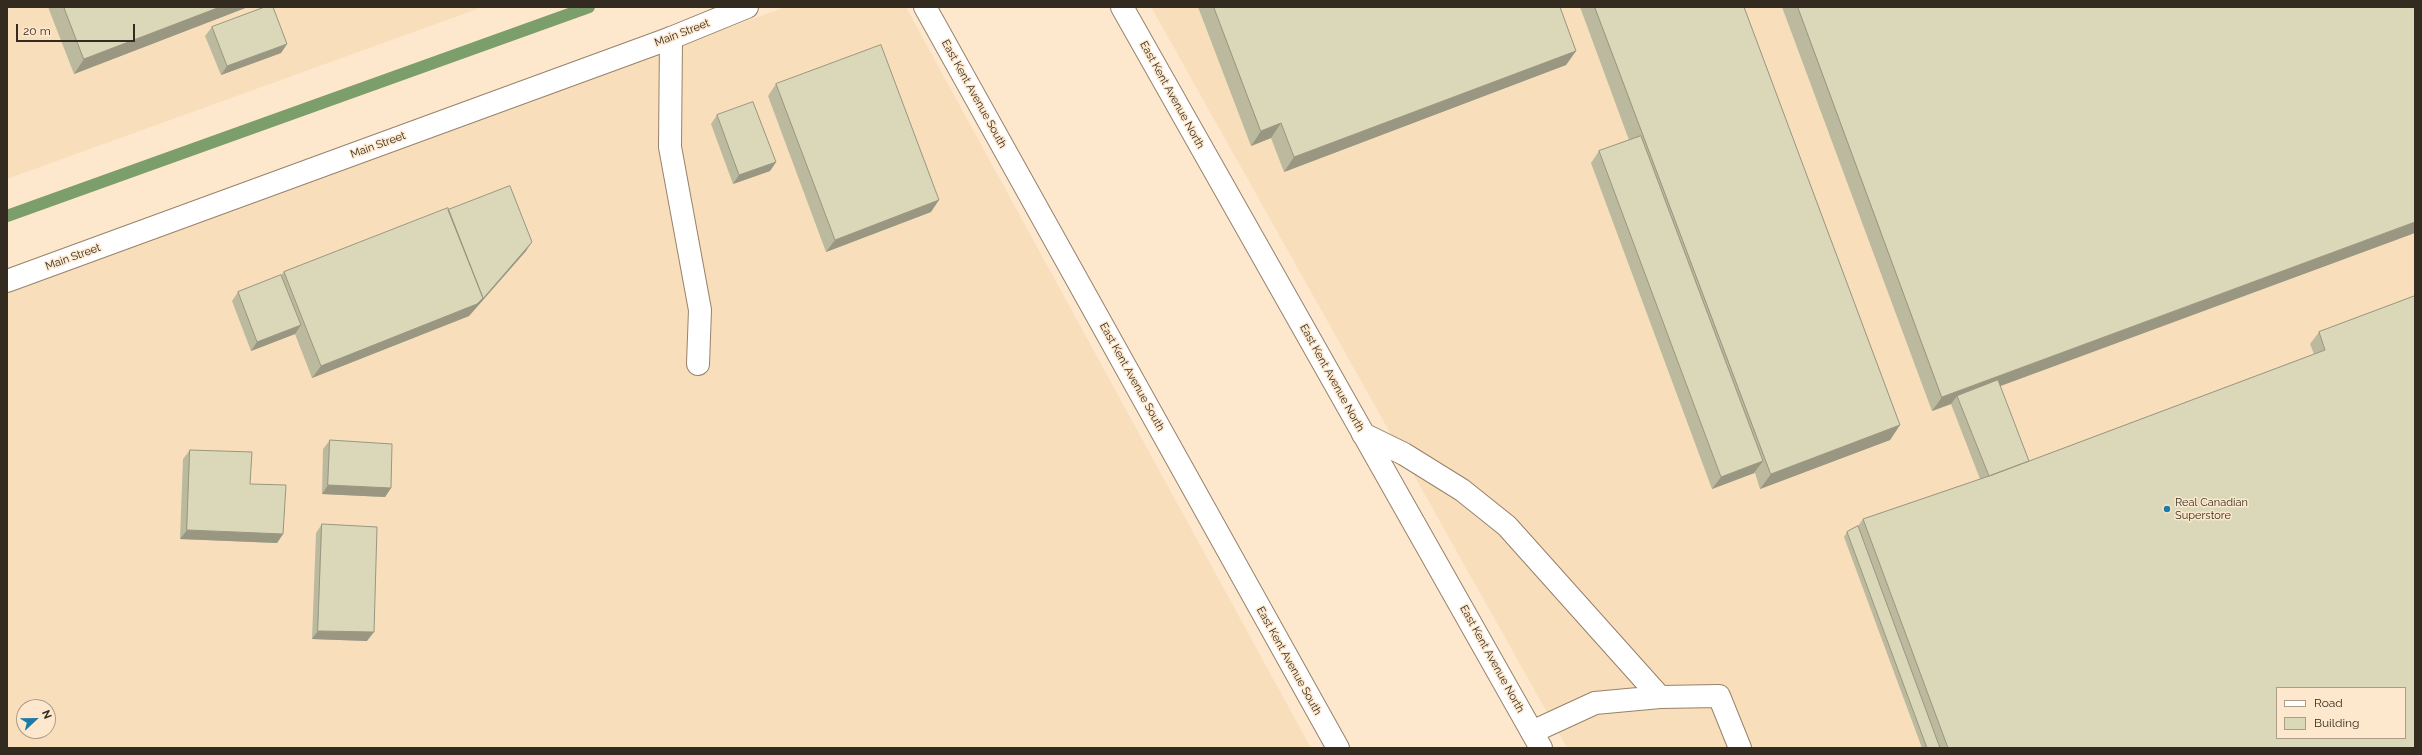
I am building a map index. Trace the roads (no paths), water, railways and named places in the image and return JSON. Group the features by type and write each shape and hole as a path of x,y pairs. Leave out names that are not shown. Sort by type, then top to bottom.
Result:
{"street":[{"name":"Main Street","path":"7,281 671,38 747,7"},
{"name":"East Kent Avenue South","path":"925,7 1338,748"},
{"name":"East Kent Avenue North","path":"1122,7 1537,740"},
{"path":"671,38 670,147 700,310 698,364"},
{"path":"1363,434 1404,454 1462,490 1507,526 1660,697"},
{"path":"1537,740 1595,703 1660,697 1719,696 1740,748"}],"waterway":[{"path":"7,216 589,7"}],"place":[{"name":"Real Canadian Superstore","path":"2167,509"}]}
